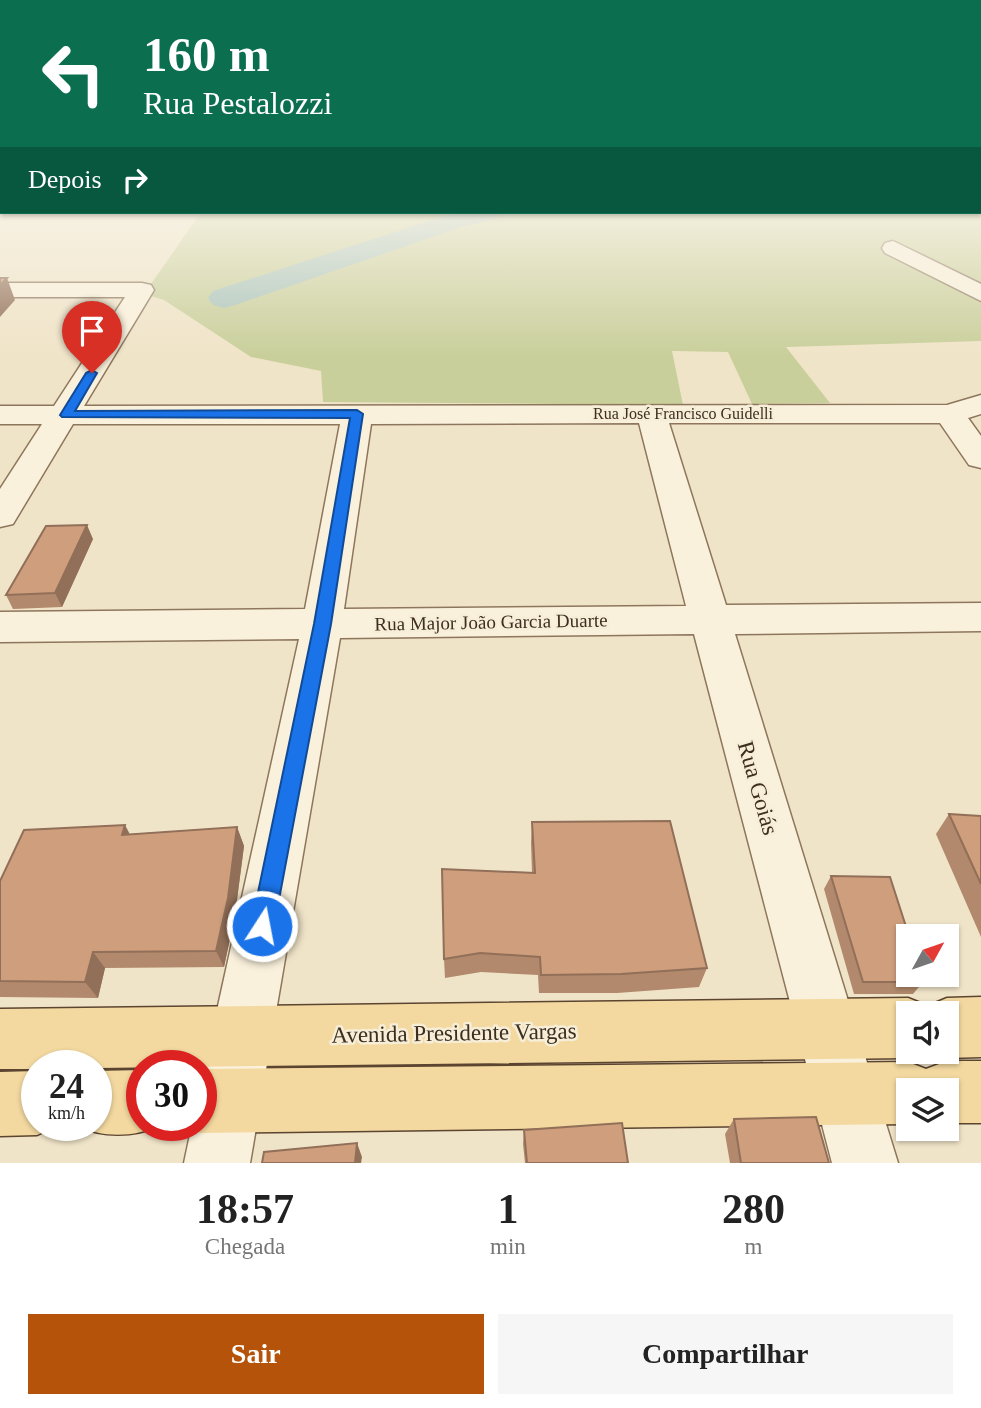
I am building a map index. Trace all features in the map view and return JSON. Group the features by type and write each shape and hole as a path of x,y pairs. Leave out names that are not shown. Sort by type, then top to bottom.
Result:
{"main road":[{"path":"959,1028 981,1027"},
{"name":"Avenida Presidente Vargas","path":"0,1039 896,1028"},
{"path":"959,1092 981,1092"},
{"path":"217,1101 896,1093"},
{"path":"0,1104 21,1103"}],"street":[{"path":"893,248 981,294"},
{"path":"0,290 142,290 66,415 0,516"},
{"name":"Rua José Francisco Guidelli","path":"0,415 949,414 981,404"},
{"name":"Rua Goiás","path":"651,413 865,1163"},
{"path":"217,1096 240,1036 322,624 370,414"},
{"path":"949,414 981,458"},
{"name":"Rua Major João Garcia Duarte","path":"0,627 981,617"},
{"path":"216,1141 217,1163"}],"green space":[{"path":"176,247 981,247 981,341 786,347 830,403 752,404 728,352 672,351 683,405 323,402 321,371 251,357 164,300 144,294"}],"building":[{"path":"87,525 55,593 6,595 46,526"},
{"path":"949,814 981,816 981,884"},
{"path":"670,821 707,968 621,974 541,975 540,957 480,953 444,959 442,869 535,873 532,822"},
{"path":"125,825 122,835 237,827 228,898 216,951 93,952 85,982 0,981 0,881 24,830"},
{"path":"831,876 890,877 905,924 896,924 896,982 863,982"},
{"path":"816,1117 829,1163 741,1163 734,1119"},
{"path":"622,1123 628,1163 527,1163 524,1130"},
{"path":"357,1143 355,1163 262,1163 264,1152"}],"waterway":[{"path":"224,298 374,247"}],"route":[{"path":"92,373 66,415 357,414 322,624 262,926"}]}
